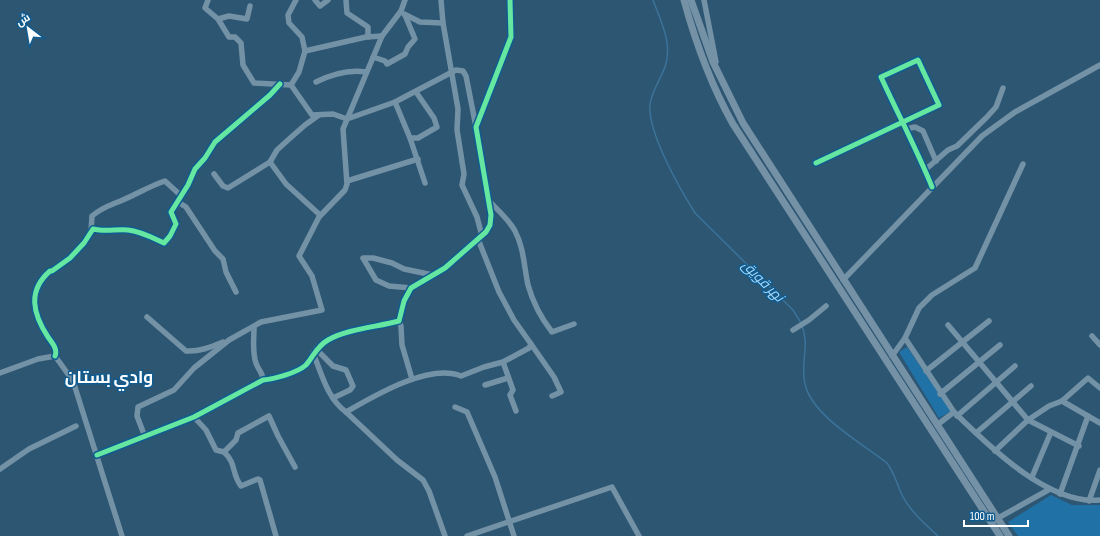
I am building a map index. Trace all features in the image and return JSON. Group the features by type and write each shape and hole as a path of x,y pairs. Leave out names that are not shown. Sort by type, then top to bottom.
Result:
{"main road":[{"path":"684,0 702,60 716,94 733,124 918,410 994,520 1009,536"},
{"path":"691,0 718,72 743,123 937,425 994,520 1000,536"},
{"path":"918,410 925,406"}],"street":[{"path":"208,0 205,8 218,19 229,37 235,37 241,43 243,65 254,83 291,85 312,115 333,114 347,119 395,102 456,70 463,71 466,76 489,200 491,215 490,225 480,237 445,268 411,288 404,301 399,321 401,326 402,345 412,379"},
{"path":"291,85 299,72 305,51 302,37 289,23 288,16 296,0"},
{"path":"315,0 320,6 328,0"},
{"path":"346,0 347,13 354,16 368,27 368,37"},
{"path":"147,317 186,351 193,352 229,340 254,328 261,322 322,310 312,276 299,256 320,216 346,190 347,181 343,129 382,36 402,13 405,0"},
{"path":"441,0 442,23 458,109 457,130 464,174 462,185 477,217 480,237 499,292 514,320 554,377 561,392 552,396"},
{"path":"476,127 511,37 510,0"},
{"path":"704,0 718,72"},
{"path":"218,19 229,16 247,19 250,6"},
{"path":"402,13 420,22 442,23"},
{"path":"373,57 385,61 387,64 405,54 408,47 415,39 402,13"},
{"path":"305,51 368,37 382,36"},
{"path":"816,162 902,122 939,105 918,60 881,77 902,122 925,170 932,187"},
{"path":"843,280 982,136 1015,112 1100,65"},
{"path":"316,82 337,74 354,70 366,72"},
{"path":"91,231 93,229 103,231 128,230 146,234 164,243 170,236 176,224 171,212 183,194 195,169 205,158 215,142 270,95 280,84"},
{"path":"925,170 948,150 958,146 987,117 996,107 1003,88"},
{"path":"410,138 418,138 436,127 434,118 416,92"},
{"path":"395,102 418,159 425,183"},
{"path":"214,174 223,186 228,188 270,162 277,150 305,125 320,115"},
{"path":"906,130 915,127 923,131 936,161"},
{"path":"347,181 418,159"},
{"path":"270,162 286,184 320,216"},
{"path":"892,356 905,338 919,308 928,300 975,268 1023,164"},
{"path":"122,536 73,381 56,356 55,347 44,331 36,314 34,306 37,286 50,271 70,258 84,243 91,231 92,216 102,207 125,199 146,187 165,181 178,192 183,194"},
{"path":"489,200 515,232 524,257 528,284 534,304 546,324 552,332 574,324"},
{"path":"178,202 186,207 214,251 224,259 226,272 236,292"},
{"path":"411,288 389,286 376,280 363,258 373,258 392,263 404,269 433,275"},
{"path":"795,329 826,306"},
{"path":"97,455 194,417 263,380 274,379 299,369 306,364 315,351 327,340 346,332 372,328 399,321"},
{"path":"926,371 988,321"},
{"path":"948,324 980,362 995,383 1028,420 1079,446"},
{"path":"254,328 254,353 256,364 263,374 263,380"},
{"path":"1092,336 1100,345"},
{"path":"905,338 940,394 956,414 1002,458 1060,494 1074,499 1089,501 1100,500"},
{"path":"146,437 137,416 138,407 174,390 194,368 229,340"},
{"path":"346,412 412,379 452,372 461,376 484,367 503,362 529,348 531,344"},
{"path":"940,394 1000,345"},
{"path":"315,351 326,387 338,406 397,460 423,480 430,491 445,536"},
{"path":"315,351 333,366 346,370 352,380 353,386 350,390 333,398"},
{"path":"0,373 38,359 56,356"},
{"path":"503,362 513,390 510,395 516,411"},
{"path":"937,425 956,414 1015,366"},
{"path":"485,386 508,378"},
{"path":"995,451 1028,420 1049,406 1062,401 1088,378 1098,385"},
{"path":"976,433 1031,386"},
{"path":"1062,401 1100,423"},
{"path":"455,407 467,412 495,477 514,536"},
{"path":"224,452 236,440 238,433 269,416 295,467"},
{"path":"1060,494 1079,446 1088,416"},
{"path":"194,417 206,430 216,450 224,452 231,459 236,480 241,486 260,480 276,536"},
{"path":"0,469 29,449 76,426"},
{"path":"1032,477 1051,432"},
{"path":"1089,501 1100,470"},
{"path":"467,536 612,487 639,536"},
{"path":"994,520 1050,489"}],"shaded area":[{"path":"907,347 951,411 939,418 899,352"},
{"path":"1051,495 1072,505 1100,505 1100,536 1018,536 1008,522"}],"waterway":[{"name":"نهر قويق","path":"653,0 665,33 668,50 665,67 651,99 650,116 666,160 681,190 695,213 793,310 801,323"},
{"name":"نهر قويق","path":"802,326 805,340 805,384 817,407 839,428 887,463 903,497 910,508 938,536"}],"cycle path":[{"path":"97,455 194,417 263,380 297,371 306,365 321,346 336,336 399,321 404,301 411,288 445,268 486,232 490,225 491,215 476,127 511,37 510,0"},
{"path":"816,163 939,105 918,60 881,77 887,91 901,118 907,132 914,146 932,187"},
{"path":"55,356 55,348 43,328 36,311 35,295 43,279 50,271 70,258 84,243 93,229 133,231 164,243 170,236 176,224 171,212 188,185 195,169 205,158 215,142 270,95 280,84"}],"district":[{"name":"وادي بستان","path":"109,378"}]}
